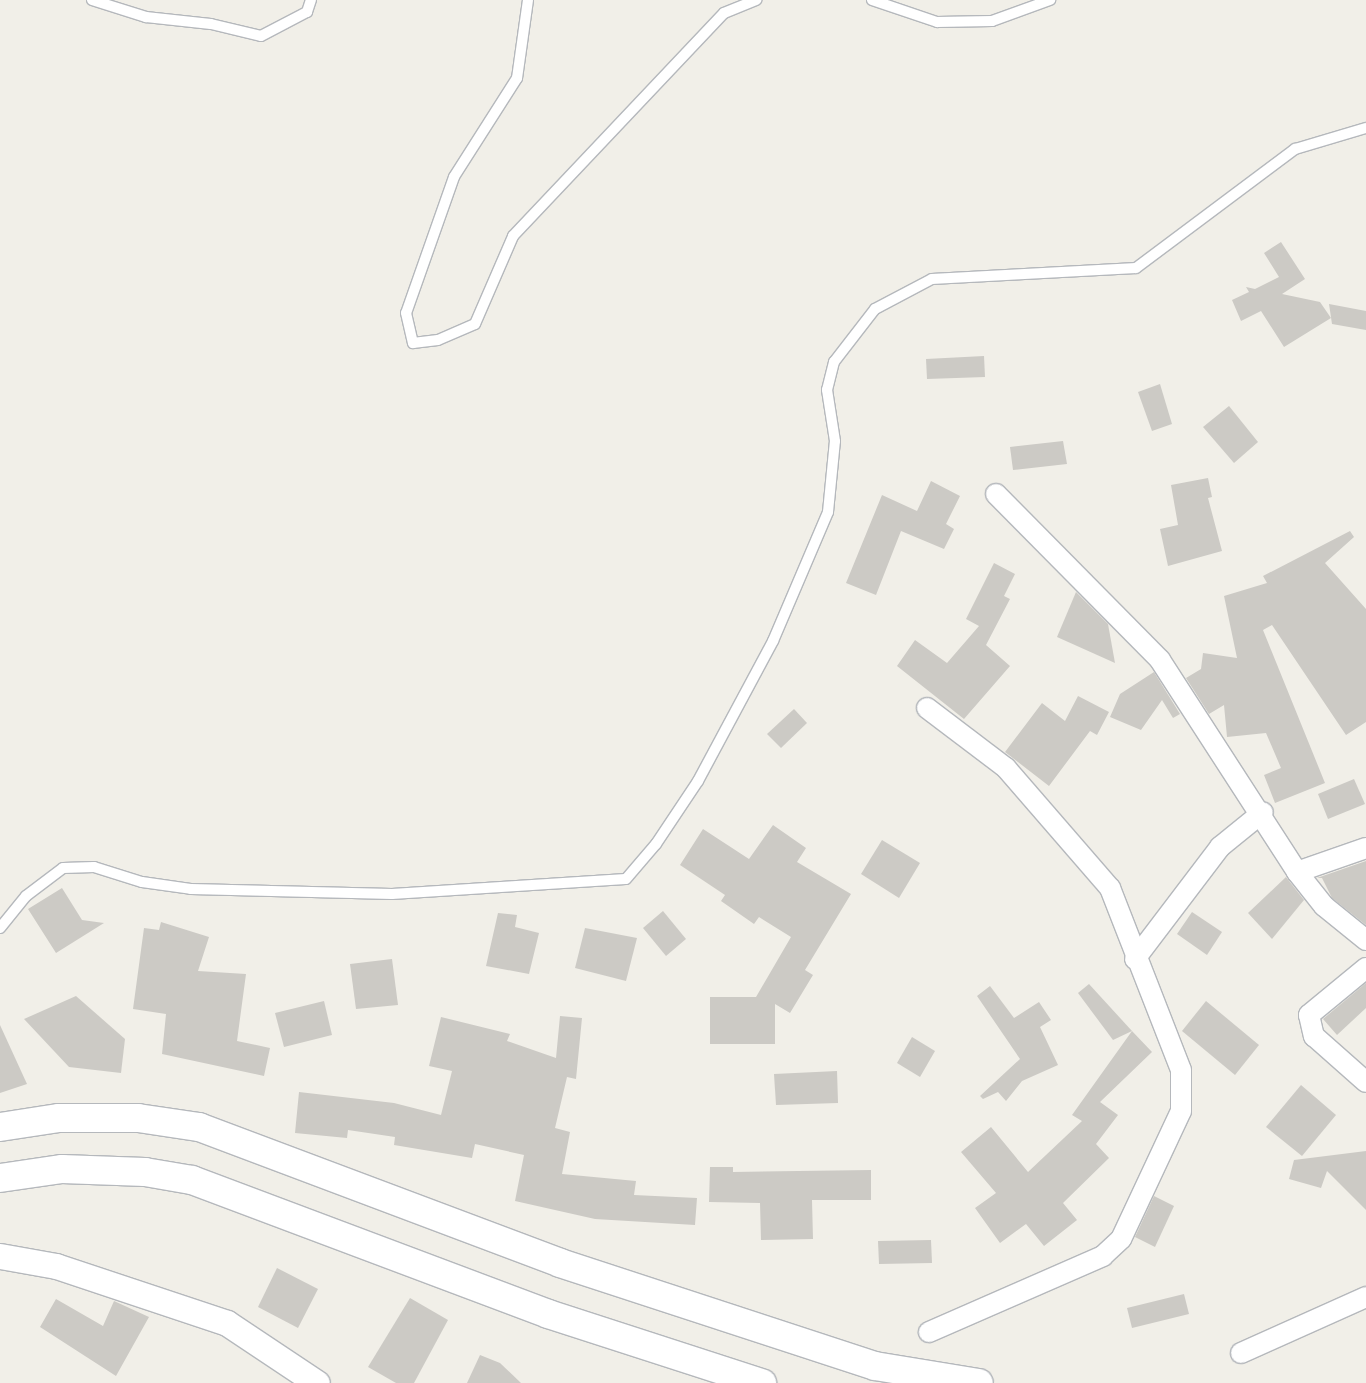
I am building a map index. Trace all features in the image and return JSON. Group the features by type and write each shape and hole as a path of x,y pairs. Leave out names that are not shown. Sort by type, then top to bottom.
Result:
{"main road":[{"path":"0,1127 59,1118 138,1118 199,1127 560,1263 875,1366 979,1383"},
{"path":"0,1178 62,1169 145,1172 192,1180 548,1314 762,1383"}],"street":[{"path":"996,494 1160,660 1263,812 1297,872 1324,906 1366,940"},
{"path":"927,708 1006,768 1110,888 1135,959 1181,1070 1181,1111 1121,1239 1103,1256 929,1332"},
{"path":"1135,959 1220,847 1263,812"},
{"path":"1297,872 1366,848"},
{"path":"1366,968 1309,1015 1314,1036 1366,1082"},
{"path":"0,1256 56,1266 227,1323 317,1383"},
{"path":"1241,1353 1366,1297"}],"lane":[{"path":"92,0 146,17 211,24 260,36 307,12 311,0"},
{"path":"528,0 517,78 454,177 406,313 413,343 438,340 475,324 513,236 724,13 757,0"},
{"path":"872,0 937,22 992,21 1050,0"},
{"path":"0,928 26,896 63,868 94,866 142,882 191,889 392,894 626,879 656,844 698,781 773,641 828,512 835,441 827,390 834,362 875,309 932,279 1136,268 1295,149 1366,128"}],"building":[{"path":"1281,242 1305,279 1282,294 1320,302 1331,318 1284,347 1261,311 1241,321 1232,300 1249,292 1246,287 1255,289 1279,277 1264,253"},
{"path":"1329,304 1366,311 1366,330 1332,324"},
{"path":"984,356 985,377 927,379 926,359"},
{"path":"1160,384 1172,424 1152,431 1138,392"},
{"path":"1229,406 1258,442 1234,463 1203,427"},
{"path":"1063,441 1067,464 1013,470 1010,447"},
{"path":"1208,478 1212,497 1208,498 1222,551 1168,566 1160,529 1178,525 1171,485"},
{"path":"931,481 960,496 946,524 954,529 944,549 901,531 876,595 846,583 882,495 917,511"},
{"path":"1350,531 1354,537 1325,563 1366,609 1366,722 1346,735 1272,625 1263,630 1325,783 1275,803 1264,775 1281,768 1266,733 1227,737 1224,705 1209,714 1186,678 1201,669 1203,653 1237,658 1224,596 1267,583 1263,576"},
{"path":"994,563 1015,574 1004,596 1010,599 986,645 1010,666 964,719 897,666 915,640 947,663 979,626 966,619"},
{"path":"1076,592 1108,624 1115,663 1057,637"},
{"path":"1154,672 1180,714 1173,718 1162,700 1141,730 1110,717 1120,694"},
{"path":"1078,696 1109,712 1097,735 1090,731 1049,786 1005,752 1042,703 1065,721"},
{"path":"794,709 807,723 781,748 767,734"},
{"path":"1354,779 1365,804 1328,819 1318,794"},
{"path":"773,825 806,848 797,862 851,894 805,970 813,975 790,1013 775,1004 775,1044 710,1044 710,997 756,997 791,937 759,917 754,924 721,901 725,895 680,865 703,829 749,859"},
{"path":"882,840 920,863 899,898 861,874"},
{"path":"1366,861 1366,925 1332,898 1322,878 1317,878"},
{"path":"1286,877 1304,900 1272,939 1248,913"},
{"path":"62,888 82,920 104,923 56,953 28,909"},
{"path":"663,911 686,939 666,956 643,928"},
{"path":"1192,912 1222,932 1207,955 1177,934"},
{"path":"498,913 517,915 515,927 539,933 529,974 486,966"},
{"path":"161,922 209,937 198,971 246,974 237,1041 270,1048 264,1076 162,1054 166,1014 133,1009 144,928 159,930"},
{"path":"585,928 637,938 626,981 575,968"},
{"path":"392,959 398,1005 356,1009 350,964"},
{"path":"1366,983 1366,1008 1337,1035 1323,1019"},
{"path":"1089,984 1132,1031 1113,1040 1078,993"},
{"path":"990,986 1014,1018 1039,1002 1051,1020 1040,1027 1058,1065 1022,1081 1006,1101 998,1092 983,1099 980,1096 1020,1059 977,996"},
{"path":"76,996 125,1039 121,1073 69,1067 24,1019"},
{"path":"324,1001 332,1035 284,1047 275,1013"},
{"path":"1206,1001 1259,1045 1235,1075 1182,1031"},
{"path":"560,1016 582,1018 576,1079 567,1077 555,1128 570,1132 562,1174 636,1181 634,1195 697,1198 695,1225 595,1219 515,1201 524,1155 475,1144 472,1158 394,1145 395,1137 348,1130 347,1138 295,1133 299,1092 394,1103 441,1115 452,1071 429,1066 441,1017 510,1034 507,1041 556,1058"},
{"path":"0,1025 27,1084 0,1093"},
{"path":"1132,1031 1152,1052 1100,1102 1118,1115 1096,1144 1109,1158 1063,1203 1077,1220 1044,1246 1026,1224 1000,1243 975,1208 996,1193 961,1152 991,1127 1028,1172 1082,1121 1072,1115"},
{"path":"912,1037 935,1051 920,1077 897,1063"},
{"path":"837,1071 838,1103 776,1105 774,1074"},
{"path":"1301,1085 1336,1115 1302,1156 1266,1127"},
{"path":"1366,1151 1366,1210 1327,1171 1321,1188 1289,1179 1294,1160"},
{"path":"710,1167 733,1167 733,1172 871,1170 871,1200 812,1200 813,1239 761,1240 760,1203 709,1202"},
{"path":"1154,1196 1174,1206 1155,1247 1135,1237"},
{"path":"931,1240 932,1263 879,1264 878,1241"},
{"path":"277,1268 318,1289 298,1328 258,1307"},
{"path":"1184,1294 1189,1314 1132,1328 1127,1308"},
{"path":"410,1298 448,1320 414,1383 396,1383 368,1367"},
{"path":"56,1299 103,1326 114,1301 149,1317 116,1376 40,1327"},
{"path":"480,1355 500,1363 521,1383 467,1383"}]}
